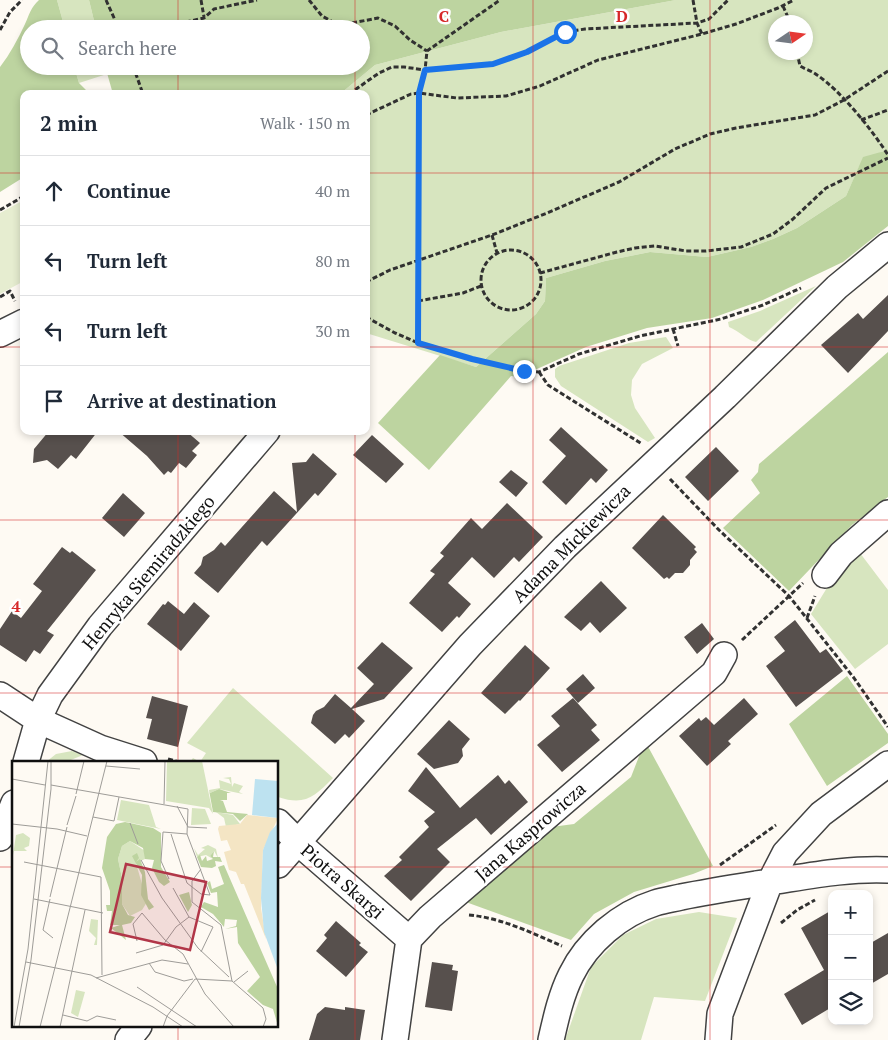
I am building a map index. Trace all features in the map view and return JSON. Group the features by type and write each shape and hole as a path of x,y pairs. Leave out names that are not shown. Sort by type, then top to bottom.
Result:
{"street":[{"name":"Adama Mickiewicza","path":"279,864 470,645 650,456 724,397 837,287 888,245"},
{"path":"0,334 20,324"},
{"name":"Henryka Siemiradzkiego","path":"26,761 38,720 50,695 100,626 264,435"},
{"path":"817,576 888,513"},
{"name":"Jana Kasprowicza","path":"409,939 430,917 714,673 733,648"},
{"path":"0,695 94,755 137,761"},
{"path":"718,1040 720,1014 770,882 786,853 820,814 888,764"},
{"path":"0,838 12,809"},
{"name":"Piotra Skargi","path":"279,823 298,842 409,939"},
{"path":"551,1040 562,996 571,973 583,955 606,930 630,914 655,903 711,891 831,872 865,869 888,870"},
{"path":"395,1040 409,939"},
{"path":"128,1040 137,1028"}],"path":[{"path":"0,30 10,12 22,0"},
{"path":"106,0 115,20"},
{"path":"201,0 204,18"},
{"path":"195,20 204,18 214,10 257,0"},
{"path":"309,0 322,16 329,20"},
{"path":"418,343 419,93 425,70 427,51 500,0"},
{"path":"694,0 697,23 702,34"},
{"path":"355,90 378,73 392,67 425,70 493,64 527,52 565,32 585,29 697,23 709,18 728,0"},
{"path":"370,113 411,94 419,93 458,98 506,96 540,86 598,60 736,24 794,0"},
{"path":"783,6 787,15"},
{"path":"368,20 378,18 396,26 410,40 427,51"},
{"path":"540,273 635,248 655,246 706,251 741,247 773,234 793,219 826,188 888,156 875,134 831,86 816,74 800,66 799,60"},
{"path":"370,280 390,270 492,235 619,182 675,149 710,134 816,115 844,100 888,71"},
{"path":"136,75 142,90"},
{"path":"861,120 888,110"},
{"path":"0,210 20,198"},
{"path":"492,235 497,253"},
{"path":"511,250 520,251 532,259 540,273 539,288 531,302 517,309 502,308 489,300 481,286 482,271 485,264 497,253 511,250"},
{"path":"370,318 395,334 418,343 472,359 524,371 539,372 579,354 640,336 721,319 763,305 806,285"},
{"path":"418,301 463,293 481,286"},
{"path":"673,330 678,346"},
{"path":"539,372 548,385 644,446 650,456 719,530 789,596 854,678 888,727"},
{"path":"733,648 789,596 817,576"},
{"path":"718,866 779,824"},
{"path":"774,929 797,910 822,896"},
{"path":"430,917 438,921 453,916 485,916 512,924 583,955"}],"green space":[{"path":"39,0 57,0 63,20 27,20"},
{"path":"57,0 89,0 94,20 63,20"},
{"path":"89,0 676,0 501,32 375,65 370,69 370,20 94,20"},
{"path":"676,0 888,0 888,150 881,152 859,167 846,196 797,228 773,239 751,247 707,257 650,252 605,261 546,278 545,301 536,314 476,367 370,334 370,90 345,90 363,75 370,75 370,69 375,65 501,32"},
{"path":"20,34 20,75 77,75 79,83 86,90 20,90 20,180 0,192 0,67"},
{"path":"77,75 104,75 79,83"},
{"path":"108,75 363,75 345,90 112,90"},
{"path":"888,150 888,226 843,262 763,300 712,318 647,328 586,347 519,377 511,376 429,470 378,423 440,355 476,367 536,314 545,301 546,278 605,261 650,252 707,257 751,247 773,239 797,228 846,196 863,157"},
{"path":"20,202 20,283 0,294 0,213"},
{"path":"816,286 756,342 729,327 728,322 760,311"},
{"path":"666,337 673,348 642,364 632,380 631,395 635,408 655,438 648,442 561,386 555,377 555,369 559,366 629,343"},
{"path":"888,352 888,497 852,525 789,591 723,528 760,493 751,480 758,472 759,464"},
{"path":"860,553 888,590 888,644 855,669 811,614 836,573"},
{"path":"847,676 888,734 888,743 827,786 789,724"},
{"path":"233,688 333,778 308,798 287,800 279,797 279,761 201,761 206,753 187,743"},
{"path":"645,741 713,866 634,892 594,914 571,940 463,901 544,828 574,824 631,777"},
{"path":"72,751 83,755 68,761 47,761 56,754"},
{"path":"699,912 737,918 705,1001 654,997 641,1040 565,1040 591,967 623,935 656,919"}],"building":[{"path":"888,295 888,331 848,373 821,345 858,313 863,319"},
{"path":"561,427 608,470 596,483 591,478 566,505 542,482 566,456 549,440"},
{"path":"46,435 95,435 76,459 71,455 58,469 47,460 33,463 34,449"},
{"path":"123,435 191,435 200,443 192,451 197,455 186,468 179,463 171,473 168,471 164,475 147,456"},
{"path":"372,435 404,464 386,483 353,455"},
{"path":"716,447 739,471 708,501 685,477"},
{"path":"313,453 337,474 318,496 315,493 267,546 262,541 218,593 194,573 201,565 203,557 214,550 221,542 225,546 274,491 297,512 292,463 306,462"},
{"path":"511,470 528,483 516,497 499,482"},
{"path":"123,493 145,513 124,537 102,518"},
{"path":"507,503 543,537 519,562 514,557 494,578 472,557 448,583 471,604 459,618 457,616 442,632 409,603 435,574 430,571 444,556 440,553 471,518 482,529"},
{"path":"663,515 696,547 694,549 697,552 683,573 675,573 669,579 667,577 664,579 632,548"},
{"path":"62,547 70,553 72,551 96,570 47,631 54,635 40,654 34,650 26,662 0,645 0,629 12,611 21,618 42,591 33,584"},
{"path":"601,581 627,608 600,633 590,622 581,631 564,617"},
{"path":"168,601 184,614 194,602 210,616 181,651 147,624 163,604 165,605"},
{"path":"795,620 820,653 826,649 843,671 796,707 766,666 785,651 774,637"},
{"path":"702,623 714,639 697,654 684,637"},
{"path":"382,642 413,668 384,699 352,709 365,721 349,738 345,734 335,744 311,723 313,715 324,707 335,694 351,708 374,684 357,668"},
{"path":"525,645 550,668 520,701 505,714 481,693"},
{"path":"583,674 595,688 578,703 566,689"},
{"path":"152,696 188,706 178,747 147,739 152,719 146,718"},
{"path":"573,698 597,725 591,730 600,740 562,772 537,745 560,726 551,716"},
{"path":"744,698 758,714 728,741 731,744 707,766 679,736 699,718 701,721 706,717 714,725"},
{"path":"449,720 470,739 462,749 463,756 458,763 434,769 417,754"},
{"path":"426,767 460,808 498,775 505,784 509,780 528,802 491,835 476,818 437,849 450,862 411,901 384,876 402,860 399,857 429,827 424,821 435,812 408,791"},
{"path":"828,912 828,1009 802,1025 784,994 824,970 801,928"},
{"path":"336,921 361,943 359,945 368,952 346,977 316,951 327,938 324,935"},
{"path":"888,933 888,974 873,983 873,980 873,942"},
{"path":"432,962 453,965 452,970 458,971 452,1011 425,1007"},
{"path":"325,1007 365,1010 360,1040 309,1040 317,1014"}],"route":[{"path":"524,371 472,359 418,343 419,93 425,70 493,64 527,52 565,32"}]}
